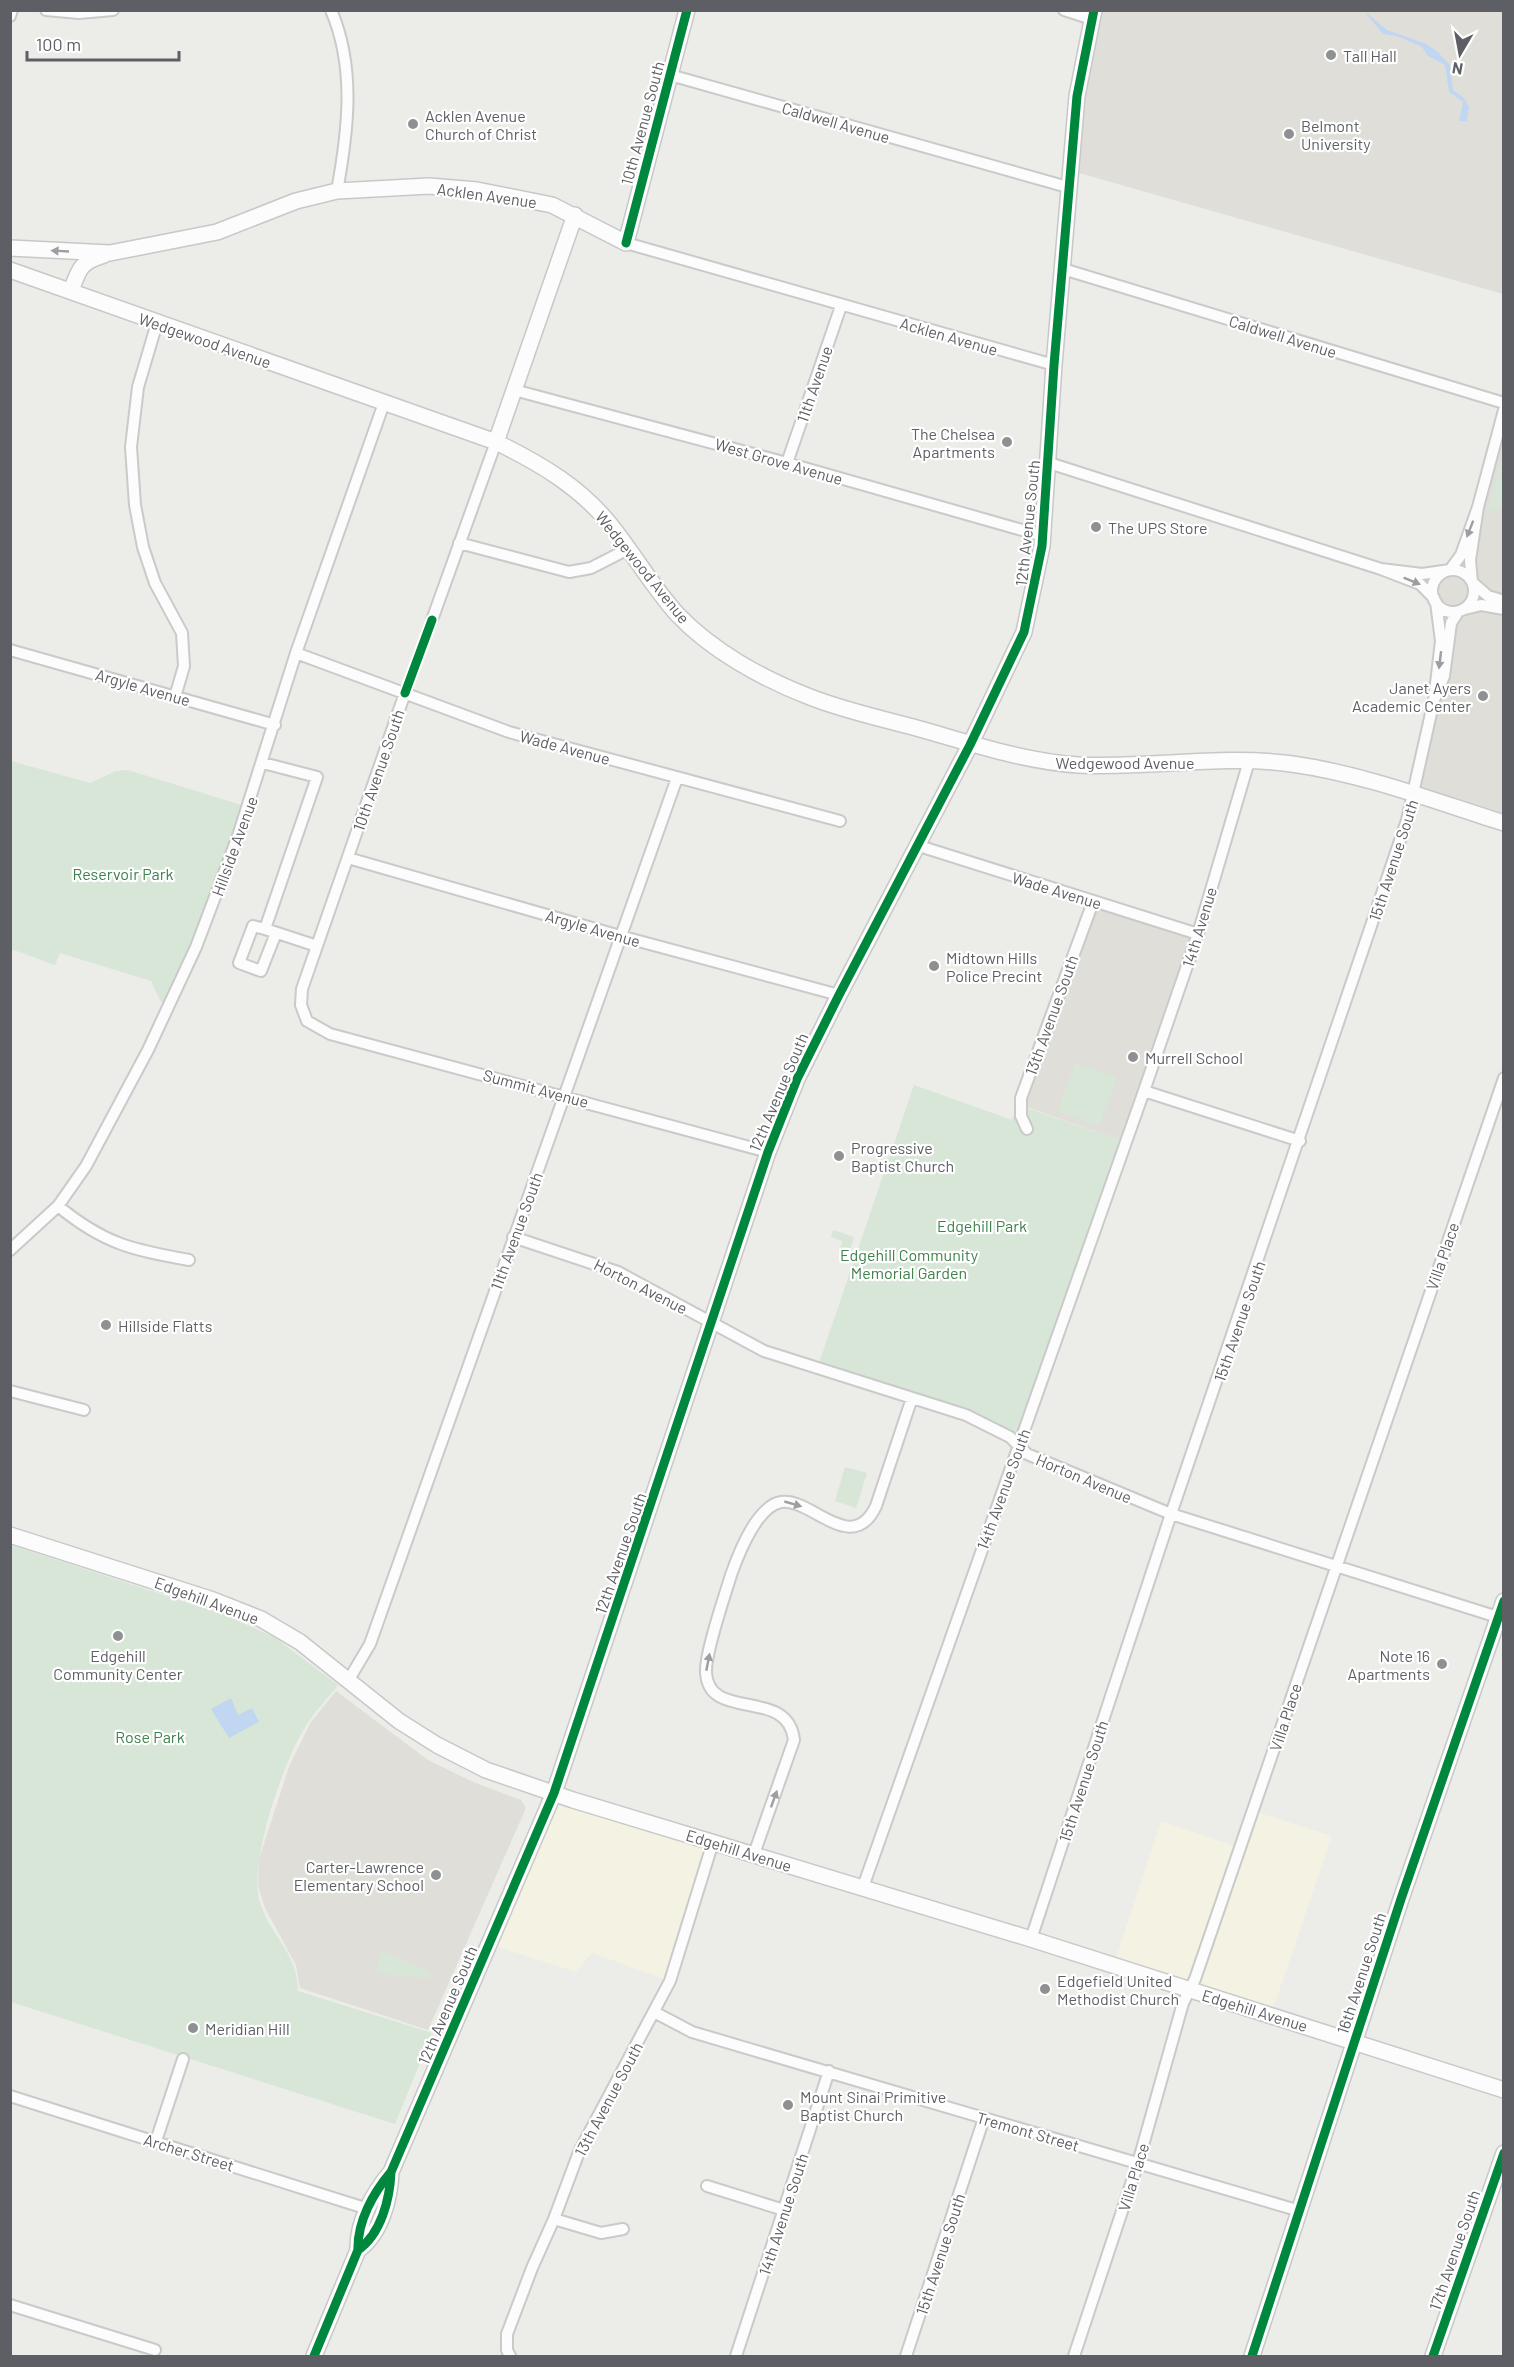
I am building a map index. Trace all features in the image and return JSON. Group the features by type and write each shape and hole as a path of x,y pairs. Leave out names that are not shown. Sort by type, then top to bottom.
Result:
{"main road":[{"name":"10th Avenue South","path":"626,243 687,10"},
{"name":"12th Avenue South","path":"314,2356 358,2250 357,2235 368,2209 378,2187 391,2172 554,1793 713,1324 768,1152 797,1079 838,995 970,745 1024,632 1039,567 1043,536 1054,365 1071,188 1077,96 1093,15"},
{"name":"Acklen Avenue","path":"10,248 110,253 217,232 296,201 337,191 429,186 477,190 552,205 626,243"},
{"path":"496,442 575,215"},
{"path":"71,291 80,266 92,258 110,253"},
{"name":"Wedgewood Avenue","path":"10,270 496,442 544,465 586,499 613,528 678,615 710,644 755,671 810,698 970,745 1036,760 1078,765 1249,760 1333,772 1503,823"},
{"name":"Edgehill Avenue","path":"10,1535 219,1602 261,1618 300,1642 399,1721 437,1745 486,1770 1354,2040 1503,2090"},
{"name":"16th Avenue South","path":"1252,2356 1354,2040 1501,1618 1503,1601"},
{"name":"17th Avenue South","path":"1434,2356 1503,2152"},
{"name":"12th Avenue South","path":"358,2250 371,2241 390,2193 391,2172"}],"street":[{"path":"46,10 79,14 113,10"},
{"path":"331,10 340,31 347,79 348,130 337,191"},
{"path":"1064,10 1093,15"},
{"path":"10,16 12,11"},
{"name":"Caldwell Avenue","path":"670,75 1071,188"},
{"name":"Acklen Avenue","path":"626,243 1054,365"},
{"name":"Caldwell Avenue","path":"1063,269 1503,404"},
{"name":"11th Avenue","path":"787,463 841,306"},
{"path":"158,323 138,387 132,447 135,505 143,547 155,583 182,633 184,666 175,697"},
{"name":"West Grove Avenue","path":"514,390 787,463 1043,536"},
{"name":"Hillside Avenue","path":"10,1250 58,1206 86,1166 178,985 222,881 263,763 296,653 384,403"},
{"path":"1435,600 1435,581 1460,559 1478,507 1503,410"},
{"path":"432,620 496,442"},
{"path":"1049,463 1381,569 1420,584 1444,610 1461,610 1481,605 1503,609"},
{"path":"1461,610 1473,599 1470,560 1478,507"},
{"path":"459,543 569,572 591,567 628,549"},
{"path":"1381,569 1422,574 1463,573 1488,596 1503,601"},
{"name":"15th Avenue South","path":"1031,1939 1414,795 1434,700 1442,635 1435,600"},
{"name":"15th Avenue South","path":"1434,700 1444,676 1451,623 1461,610"},
{"name":"Argyle Avenue","path":"10,650 275,725"},
{"name":"Wade Avenue","path":"296,653 509,732 840,821"},
{"name":"10th Avenue South","path":"307,1021 301,998 405,693"},
{"name":"14th Avenue","path":"1144,1091 1198,934 1249,760"},
{"path":"263,763 317,777 271,931 317,946"},
{"name":"11th Avenue South","path":"348,1681 370,1644 677,778"},
{"name":"Wade Avenue","path":"916,845 1198,934"},
{"name":"Argyle Avenue","path":"348,858 620,936 838,995"},
{"name":"13th Avenue South","path":"1026,1129 1020,1108 1021,1098 1093,902"},
{"name":"Summit Avenue","path":"307,1021 324,1032 768,1152"},
{"name":"Villa Place","path":"1074,2356 1138,2163 1183,2004 1254,1811 1334,1566 1503,1078"},
{"path":"1144,1091 1300,1141"},
{"name":"14th Avenue South","path":"863,1887 1144,1091"},
{"path":"58,1206 99,1236 122,1245 189,1260"},
{"name":"Horton Avenue","path":"513,1238 618,1272 764,1351 966,1415 1010,1437 1027,1454 1172,1514 1501,1618"},
{"path":"10,1391 84,1410"},
{"path":"754,1854 794,1740 790,1725 781,1714 724,1699 714,1690 707,1677 709,1653 732,1575 757,1520 774,1504 794,1503 840,1526 855,1525 868,1518 879,1498 912,1398"},
{"name":"13th Avenue South","path":"510,2356 507,2350 507,2334 579,2152 670,1981 712,1842"},
{"name":"Tremont Street","path":"654,2012 692,2032 1300,2211"},
{"path":"156,2141 183,2059"},
{"name":"14th Avenue South","path":"736,2356 829,2072"},
{"name":"Archer Street","path":"10,2096 368,2209"},
{"name":"15th Avenue South","path":"906,2356 984,2118"},
{"path":"707,2186 784,2210"},
{"path":"554,2219 601,2233 623,2229"},
{"path":"10,2305 155,2350"}],"shaded area":[{"name":"Belmont University","path":"1095,11 1503,11 1503,294 1072,171"},
{"path":"1503,410 1503,823 1414,795 1448,612 1442,609 1432,591 1433,586 1439,576 1447,572 1460,571"},
{"path":"1093,902 1198,934 1126,1142 1018,1104"},
{"path":"336,1691 428,1760 473,1782 521,1800 526,1808 428,2030 300,1988 296,1965 265,1908 258,1885 259,1859 290,1764 311,1722"},
{"path":"554,1793 713,1842 670,1981 592,1953 576,1972 489,1944"},
{"path":"1254,1811 1332,1836 1271,2015 1113,1967 1161,1821 1241,1848"}],"green space":[{"path":"1503,454 1503,501 1496,512 1488,509"},
{"name":"Reservoir Park","path":"11,761 90,783 116,771 128,770 248,807 169,1005 161,1002 151,981 60,953 55,965 11,949"},
{"path":"1075,1063 1117,1077 1099,1126 1058,1111"},
{"name":"Edgehill Park","path":"914,1085 1012,1120 1018,1105 1126,1142 1019,1446 966,1415 817,1369"},
{"path":"833,1230 854,1237 849,1253 840,1250 842,1241 831,1237"},
{"path":"845,1467 867,1473 856,1508 835,1501"},
{"name":"Rose Park","path":"11,1545 225,1615 274,1637 338,1685 309,1721 289,1758 263,1837 257,1885 265,1915 293,1966 298,1991 432,2033 395,2124 11,2002"},
{"path":"382,1951 431,1972 428,1979 376,1973"}],"water":[{"path":"1364,11 1387,30 1424,43 1437,51 1450,65 1453,90 1464,98 1469,107 1467,121 1459,121 1463,102 1449,92 1445,65 1428,56 1422,47 1397,36 1383,34"},
{"path":"231,1698 238,1715 252,1708 259,1722 229,1738 211,1709"}],"cycle path":[{"path":"626,243 687,10"},
{"path":"314,2356 358,2250 360,2229 367,2208 391,2172 554,1793 768,1152 797,1079 970,745 1024,632 1042,546 1054,365 1077,96 1094,10"},
{"path":"405,693 432,620"},
{"path":"1252,2356 1401,1899 1504,1601"},
{"path":"1433,2356 1504,2153"},
{"path":"358,2250 373,2235 383,2215 389,2193 391,2172"}],"place":[{"name":"Tall Hall","path":"1331,55"},
{"name":"Acklen Avenue Church of Christ","path":"413,124"},
{"name":"Belmont University","path":"1289,134"},
{"name":"The Chelsea Apartments","path":"1007,442"},
{"name":"The UPS Store","path":"1096,527"},
{"name":"Janet Ayers Academic Center","path":"1483,696"},
{"name":"Midtown Hills Police Precint","path":"934,966"},
{"name":"Murrell School","path":"1133,1057"},
{"name":"Progressive Baptist Church","path":"839,1156"},
{"name":"Hillside Flatts","path":"106,1325"},
{"name":"Edgehill Community Center","path":"118,1636"},
{"name":"Note 16 Apartments","path":"1442,1664"},
{"name":"Carter-Lawrence Elementary School","path":"436,1875"},
{"name":"Edgefield United Methodist Church","path":"1045,1989"},
{"name":"Meridian Hill","path":"193,2028"},
{"name":"Mount Sinai Primitive Baptist Church","path":"788,2105"}],"park label":[{"name":"Edgehill Community Memorial Garden","path":"909,1263"}]}
